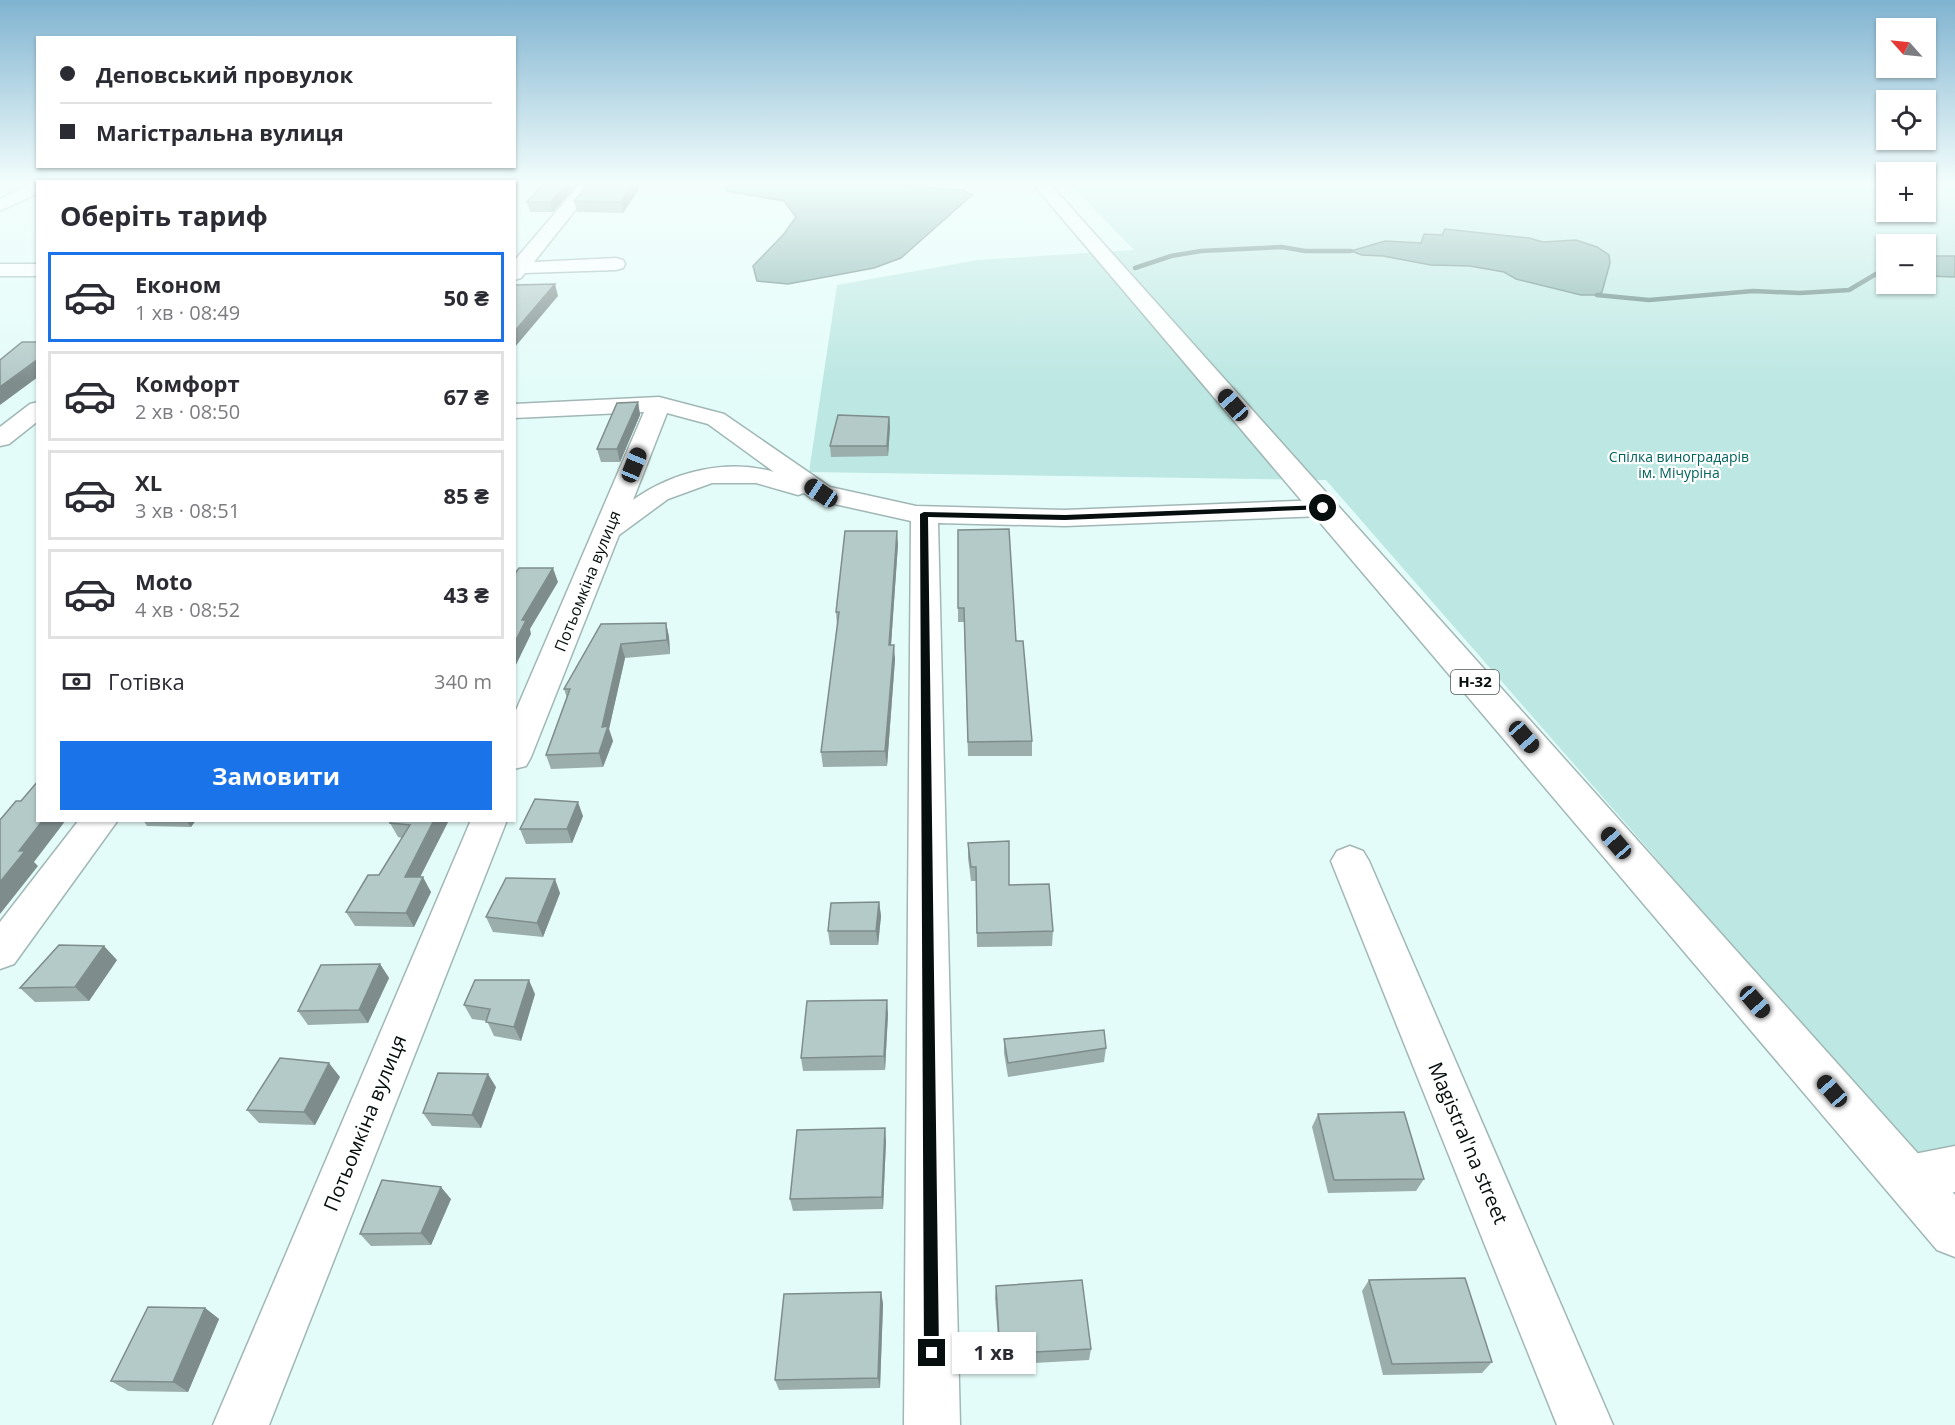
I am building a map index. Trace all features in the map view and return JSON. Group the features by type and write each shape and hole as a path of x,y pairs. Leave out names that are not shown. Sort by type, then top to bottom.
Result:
{"street":[{"path":"516,270 532,250"},
{"name":"Н-32","path":"1099,250 1955,1232"},
{"path":"516,270 616,264"},
{"path":"0,270 36,270"},
{"path":"516,411 659,404 716,419 821,493"},
{"name":"Потьомкіна вулиця","path":"516,752 659,404"},
{"path":"14,428 36,411"},
{"path":"607,531 659,493 709,475 758,475 821,493 924,514 1065,518 1323,508"},
{"path":"924,514 932,1425"},
{"path":"0,952 98,822"},
{"name":"Потьомкіна вулиця","path":"241,1425 488,822"},
{"name":"Magistral'na street","path":"1350,861 1586,1425"},
{"path":"1909,1179 1955,1169"}],"green space":[{"name":"Спілка виноградарів ім. Мічуріна","path":"1126,250 1876,250 1876,294 1936,294 1936,250 1955,250 1955,1146 1915,1155 1326,480 809,472 837,285 978,260"}],"shaded area":[{"path":"768,250 909,250 901,258 874,268 788,284 757,281 753,266"},
{"path":"1602,250 1609,255 1610,263 1602,292 1597,295 1581,295 1516,279 1504,272 1470,266 1431,265 1383,256 1362,255 1351,251"},
{"path":"1936,256 1955,256 1955,277 1936,276"}],"building":[{"path":"555,284 516,330 516,285"},
{"path":"22,342 36,342 36,360 0,387 0,360"},
{"path":"638,402 617,449 597,449 617,403"},
{"path":"838,415 889,417 887,446 830,446"},
{"path":"1009,529 1016,641 1023,641 1032,741 968,742 964,608 958,608 958,530"},
{"path":"845,531 897,531 889,645 894,645 885,751 821,752 839,612 836,612"},
{"path":"519,568 553,568 522,620 526,620 516,640 516,572"},
{"path":"666,623 667,640 621,644 602,727 608,726 599,753 546,755 570,689 564,689 601,624"},
{"path":"36,783 36,822 41,822 19,851 25,851 0,882 0,820 16,801 21,801"},
{"path":"535,799 578,802 567,829 520,829"},
{"path":"433,822 405,877 423,877 406,913 346,912 368,875 379,875 410,825 390,823"},
{"path":"1009,841 1009,885 1049,884 1053,931 977,933 976,867 971,867 968,843"},
{"path":"506,878 555,879 537,923 486,917"},
{"path":"879,902 876,931 828,931 831,903"},
{"path":"59,945 104,946 75,987 20,988"},
{"path":"380,964 359,1010 298,1011 321,965"},
{"path":"475,980 529,980 514,1027 486,1022 490,1009 464,1005"},
{"path":"887,1000 884,1056 801,1058 807,1001"},
{"path":"1104,1030 1106,1048 1008,1063 1004,1039"},
{"path":"280,1058 329,1063 304,1112 247,1110"},
{"path":"438,1073 488,1074 472,1115 423,1113"},
{"path":"1404,1112 1424,1179 1334,1180 1318,1114"},
{"path":"885,1128 882,1197 790,1199 797,1130"},
{"path":"382,1180 441,1187 421,1233 360,1234"},
{"path":"1465,1278 1492,1362 1392,1364 1369,1280"},
{"path":"1082,1280 1091,1349 1000,1354 996,1286"},
{"path":"881,1292 878,1378 775,1380 784,1294"},
{"path":"148,1307 205,1308 173,1382 111,1381"}],"waterway":[{"path":"1135,268 1171,256 1211,250"},
{"path":"1302,250 1351,251"},
{"path":"1597,295 1649,300 1753,291 1800,293 1849,290 1876,274"}],"route":[{"path":"932,1353 924,514 1065,518 1323,508"}]}
